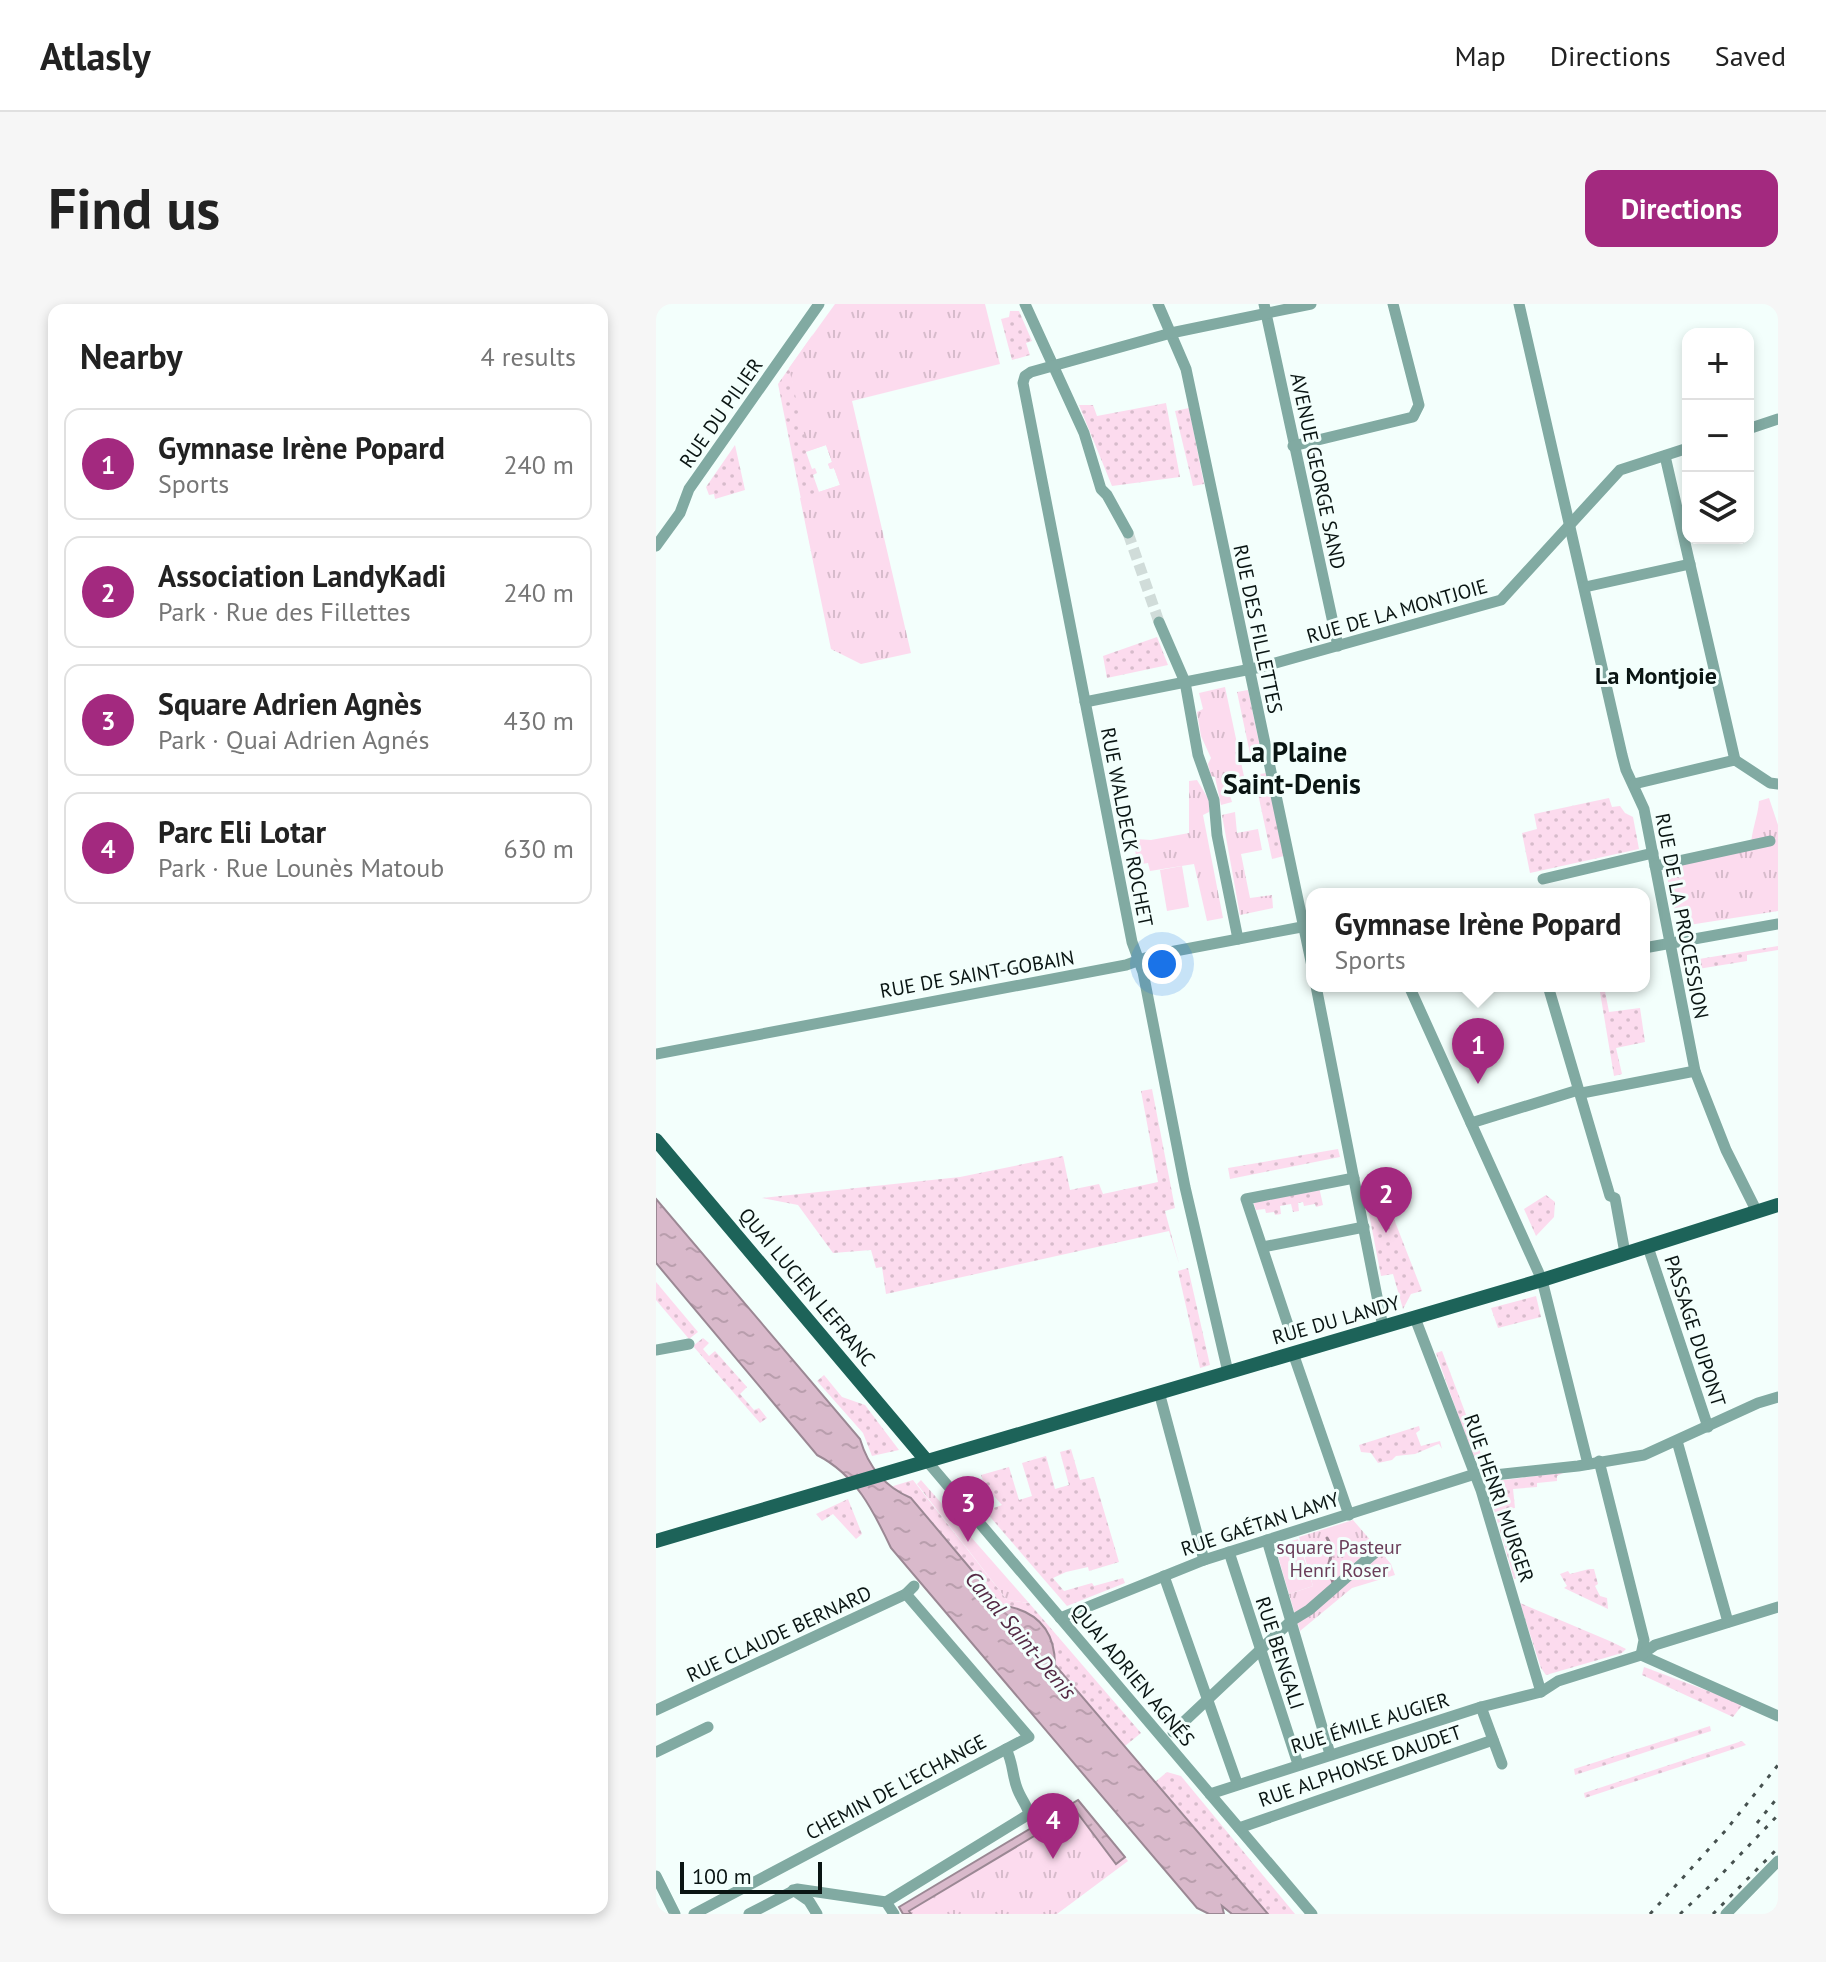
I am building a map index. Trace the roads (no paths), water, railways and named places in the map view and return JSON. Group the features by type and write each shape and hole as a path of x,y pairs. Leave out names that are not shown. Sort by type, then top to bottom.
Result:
{"main road":[{"name":"QUAI LUCIEN LEFRANC","path":"656,1140 926,1460"},
{"name":"RUE DU LANDY","path":"656,1541 1542,1280 1778,1205"}],"street":[{"name":"RUE DU PILIER","path":"656,546 680,513 689,489 819,304"},
{"path":"1025,304 1084,433 1101,489 1128,533"},
{"name":"RUE DES FILLETTES","path":"1158,304 1186,369 1248,670 1306,917"},
{"path":"1054,366 1265,309 1311,304"},
{"path":"1293,446 1413,417 1417,413 1419,405 1393,304"},
{"name":"RUE DE LA PROCESSION","path":"1519,304 1573,522 1622,755 1644,809 1695,1071 1726,1150 1757,1212"},
{"name":"AVENUE GEORGE SAND","path":"1265,309 1338,646"},
{"name":"RUE WALDECK ROCHET","path":"1054,366 1031,372 1023,380 1132,942 1139,961 1185,1187 1228,1372"},
{"path":"1754,427 1778,419"},
{"name":"RUE DE LA MONTJOIE","path":"1085,702 1248,670 1501,600 1620,470 1682,450"},
{"path":"1665,456 1682,520"},
{"path":"1687,544 1735,760 1770,783 1778,784"},
{"path":"1585,587 1689,561"},
{"path":"1159,622 1185,682 1198,755 1214,800 1217,835 1238,939"},
{"path":"1634,784 1735,760"},
{"path":"1543,879 1770,841"},
{"path":"1650,947 1778,924"},
{"name":"RUE DE SAINT-GOBAIN","path":"656,1054 1112,968 1154,955 1306,926"},
{"path":"1317,992 1383,1327"},
{"path":"1412,992 1542,1280 1644,1640 1641,1655 1778,1716"},
{"path":"1550,992 1610,1196 1615,1198 1625,1253"},
{"path":"1471,1123 1575,1091 1695,1071"},
{"path":"1291,1334 1246,1199 1354,1178"},
{"path":"1263,1247 1364,1227"},
{"name":"PASSAGE DUPONT","path":"1648,1247 1708,1427"},
{"name":"RUE HENRI MURGER","path":"1415,1318 1475,1474 1541,1692"},
{"path":"656,1350 689,1344"},
{"path":"1293,1353 1349,1515"},
{"path":"1159,1392 1204,1560"},
{"name":"RUE GAÉTAN LAMY","path":"1060,1618 1204,1560 1475,1474 1485,1476 1644,1455 1758,1403 1777,1402"},
{"path":"1677,1441 1728,1622"},
{"name":"QUAI ADRIEN AGNÉS","path":"926,1460 1312,1914"},
{"path":"1267,1540 1330,1754"},
{"path":"1173,1732 1291,1621 1309,1610 1379,1549"},
{"name":"RUE BENGALI","path":"1229,1552 1298,1764"},
{"path":"1164,1576 1237,1783"},
{"name":"RUE CLAUDE BERNARD","path":"656,1710 910,1590 1029,1737"},
{"name":"RUE ÉMILE AUGIER","path":"1210,1794 1481,1707 1541,1692 1558,1681 1641,1655 1655,1645 1778,1607"},
{"path":"1481,1707 1502,1764"},
{"path":"656,1752 708,1727"},
{"name":"CHEMIN DE L'ECHANGE","path":"694,1914 1029,1737"},
{"name":"RUE ALPHONSE DAUDET","path":"1239,1828 1493,1740"},
{"path":"749,1914 794,1889 890,1908 1029,1813 1015,1784 1014,1766 1006,1749"},
{"path":"1726,1914 1778,1861"},
{"path":"656,1876 675,1914"},
{"path":"794,1889 809,1901 817,1914"}],"water":[{"name":"Canal Saint-Denis","path":"656,1199 860,1439 879,1474 893,1488 911,1498 1001,1605 1024,1611 1041,1623 1051,1641 1055,1665 1268,1914 1232,1914 1222,1906 1224,1914 1209,1914 1197,1908 891,1548 870,1507 853,1483 817,1455 656,1263"},
{"path":"1078,1800 1125,1857 1116,1864 1076,1811 909,1911 911,1914 903,1914 899,1907"}],"waterway":[{"path":"1327,1538 1333,1549 1328,1567 1333,1583"}],"tunnel":[{"path":"1128,533 1159,622"}],"railway":[{"path":"1650,1914 1726,1830 1778,1765"},
{"path":"1757,1823 1778,1797"},
{"path":"1680,1914 1778,1815"},
{"path":"1713,1914 1778,1848"}],"place":[{"name":"Gymnase Irène Popard","path":"1478,1084"},
{"name":"Association LandyKadi","path":"1386,1233"},
{"name":"Square Adrien Agnès","path":"968,1542"},
{"name":"Parc Eli Lotar","path":"1053,1859"}],"district":[{"name":"La Montjoie","path":"1656,676"},
{"name":"La Plaine Saint-Denis","path":"1292,768"}],"park label":[{"name":"square Pasteur Henri Roser","path":"1339,1558"}]}
